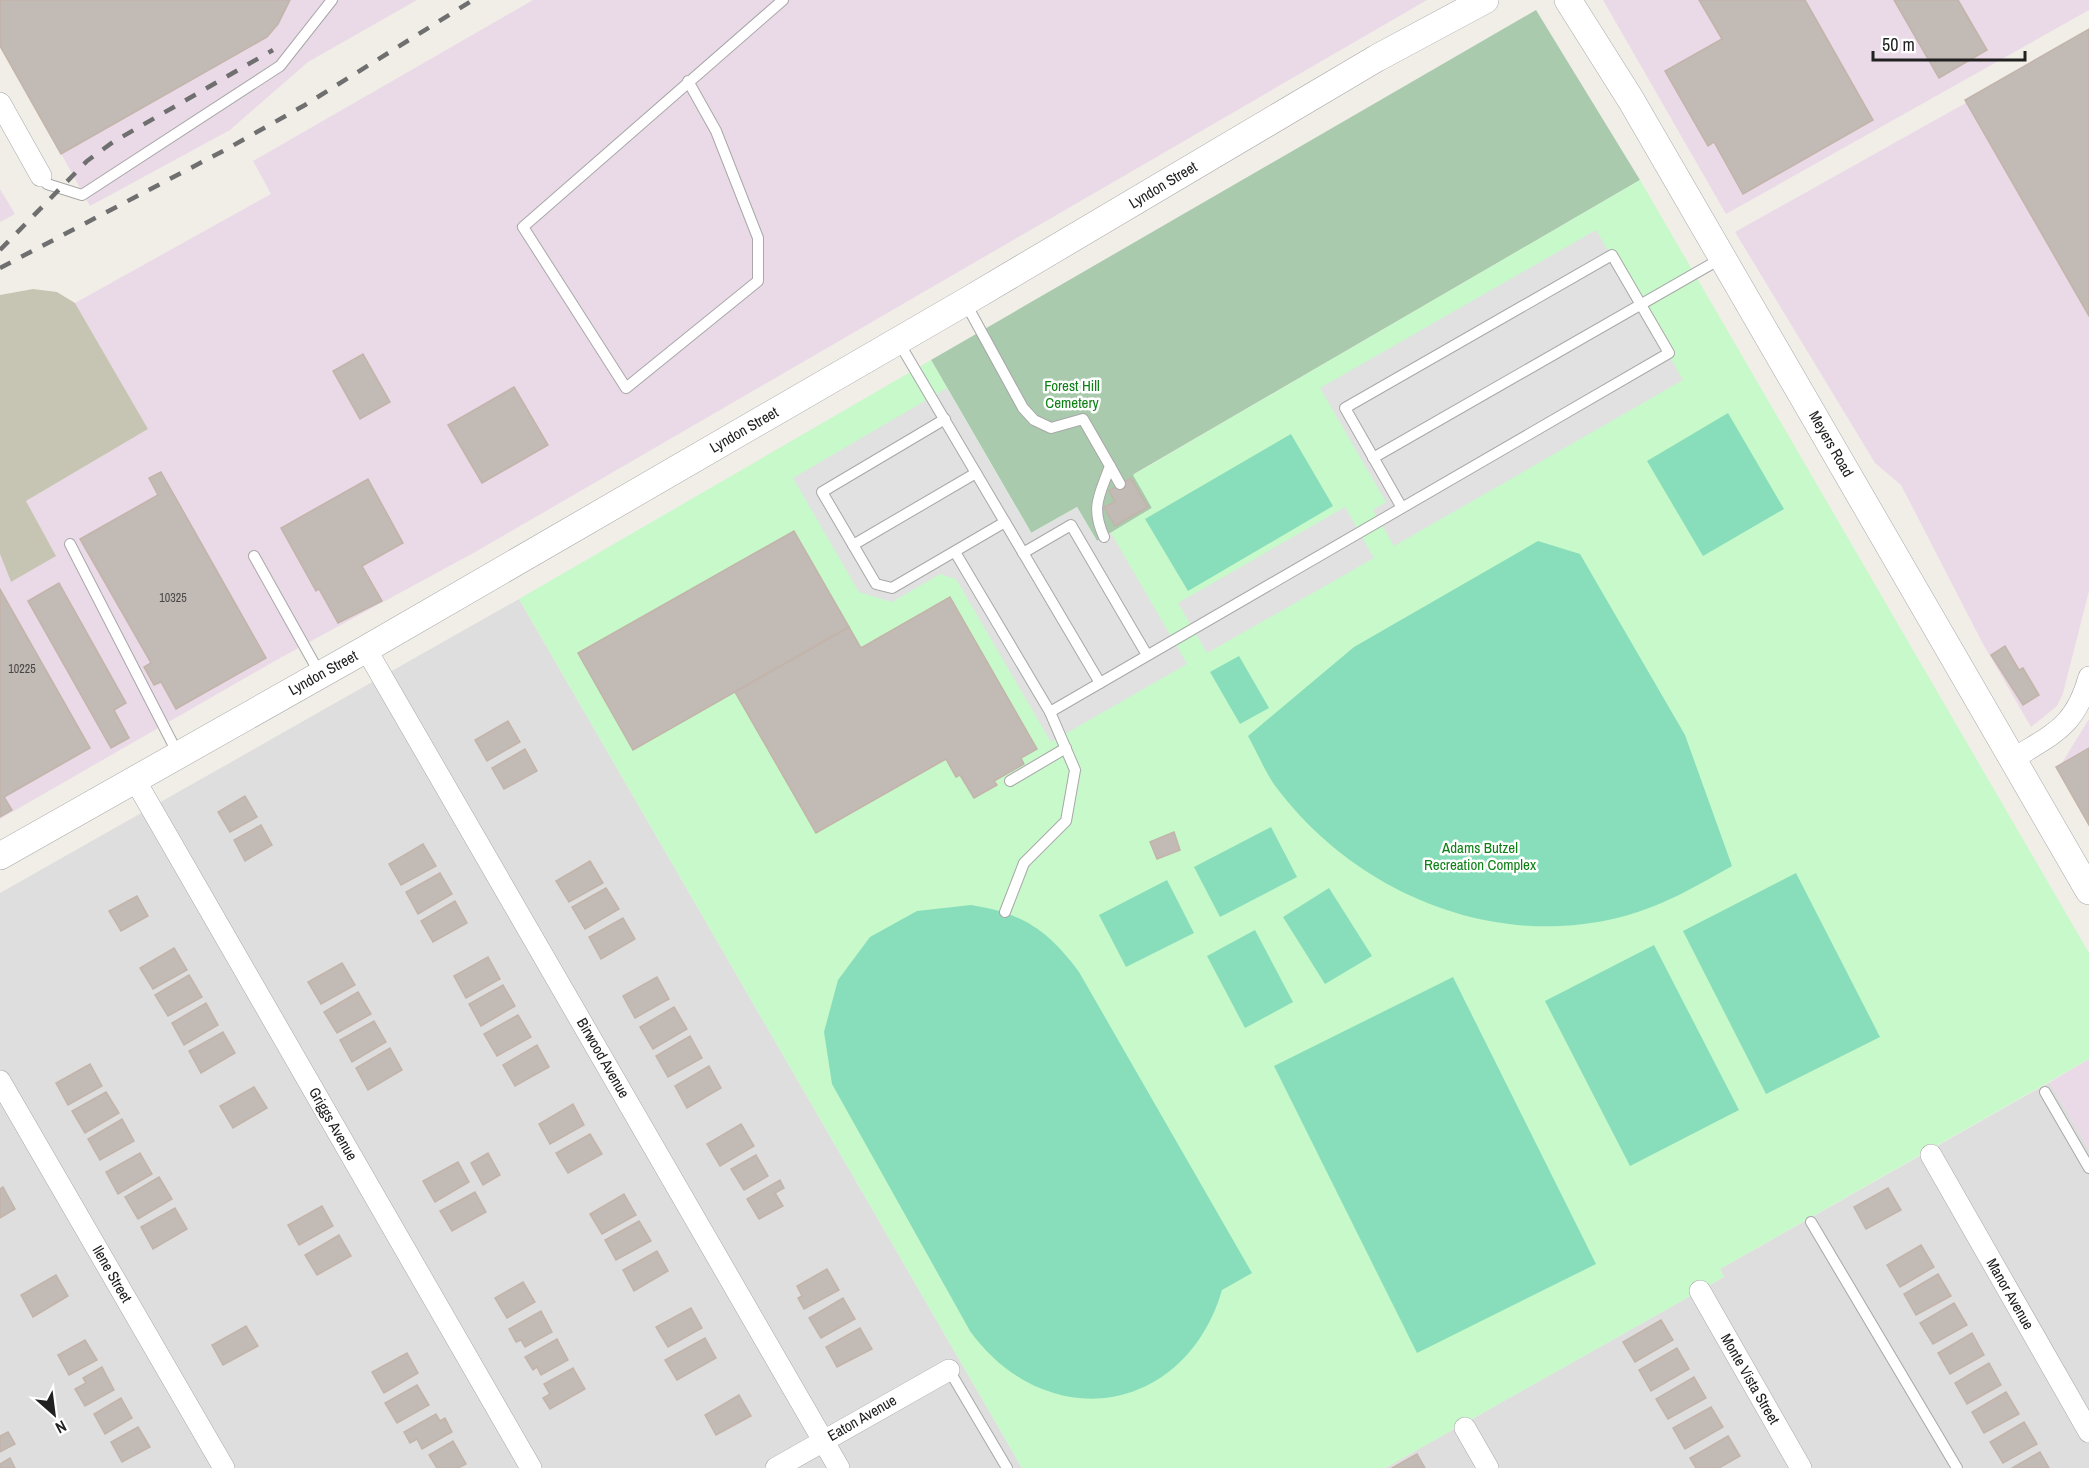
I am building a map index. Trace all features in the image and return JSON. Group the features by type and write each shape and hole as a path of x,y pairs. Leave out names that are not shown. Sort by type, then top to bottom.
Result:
{"street":[{"name":"Lyndon Street","path":"0,856 366,649 965,302 1377,58 1485,0"},
{"name":"Meyers Road","path":"1568,0 1631,100 1723,257 2089,891"},
{"path":"0,103 41,176"},
{"name":"Birwood Avenue","path":"366,649 839,1468"},
{"path":"2013,759 2061,729 2072,718 2089,677"},
{"name":"Griggs Avenue","path":"135,780 531,1468"},
{"name":"Ilene Street","path":"0,1081 224,1468"},
{"name":"Manor Avenue","path":"1931,1155 2089,1432"},
{"name":"Monte Vista Street","path":"1700,1291 1801,1468"},
{"name":"Eaton Avenue","path":"776,1468 950,1370"},
{"path":"1465,1428 1488,1468"}],"lane":[{"path":"41,176 47,184 82,195 280,66 332,0"},
{"path":"688,81 716,131 758,238 758,281 626,388 524,227 688,81 783,0"},
{"path":"1050,712 1147,655 1402,508 1669,353 1612,255 1345,408 1402,508"},
{"path":"1373,458 1723,257"},
{"path":"965,302 1023,408 1035,420 1051,428 1083,419 1120,484"},
{"path":"898,340 1100,683"},
{"path":"945,419 822,492 876,584 892,588 1005,522"},
{"path":"1104,537 1095,504 1110,466"},
{"path":"854,545 976,473"},
{"path":"1023,553 1071,525 1147,655"},
{"path":"70,544 178,754"},
{"path":"955,552 1050,712 1075,770 1066,821 1024,863 1005,912"},
{"path":"254,556 321,674"},
{"path":"1010,781 1066,748"},
{"path":"2045,1092 2089,1168"},
{"path":"1811,1222 1957,1468"},
{"path":"950,1370 1007,1468"}],"shaded area":[{"path":"0,0 417,0 308,62 230,130 90,206 0,43"},
{"path":"533,0 1427,0 477,551 280,658 0,819 0,554 11,582 55,556 26,501 148,429 75,303 271,194 253,161"},
{"path":"1603,0 2089,0 2089,10 1726,214"},
{"path":"2089,34 2089,591 2063,693 2057,706 2031,727 1983,644 1901,485 1875,463 1735,232"},
{"path":"0,189 15,214 0,222"},
{"path":"1596,230 1683,380 1394,546 1373,510 1386,502 1320,388"},
{"path":"33,289 57,292 75,303 148,429 26,501 56,556 11,582 0,554 0,295"},
{"path":"947,388 1031,533 1077,507 1097,541 1111,533 1187,664 1051,742 956,579 940,574 892,602 859,592 793,478"},
{"path":"1345,507 1374,558 1207,653 1178,603"},
{"path":"519,599 1022,1468 0,1468 0,893"},
{"path":"2089,719 2089,818 2060,766"},
{"path":"2089,1059 2089,1149 2050,1082"},
{"path":"2050,1082 2089,1149 2089,1468 1385,1468 1724,1277 1720,1269"}],"green space":[{"name":"Forest Hill Cemetery","path":"1536,10 1640,180 1134,474 1152,508 1097,541 1032,534 931,360"},
{"name":"Adams Butzel Recreation Complex","path":"1640,180 2089,953 2089,1059 1720,1269 1724,1277 1385,1468 1022,1468 519,599 931,360 1031,533 1077,507 1097,541 1152,508 1133,475"},
{"path":"1728,413 1784,509 1703,556 1647,461"},
{"path":"1291,434 1333,506 1188,591 1145,519"},
{"path":"1538,541 1580,554 1685,735 1732,866 1647,909 1617,918 1569,926 1521,925 1473,918 1428,903 1384,882 1344,856 1308,824 1276,787 1248,736 1354,647"},
{"path":"1239,656 1269,708 1240,724 1210,672"},
{"path":"1271,827 1297,877 1220,917 1194,867"},
{"path":"1796,873 1880,1037 1766,1094 1683,931"},
{"path":"1167,880 1194,933 1126,967 1099,915"},
{"path":"1329,888 1372,956 1325,984 1283,917"},
{"path":"971,905 989,908 1019,919 1045,934 1068,957 1079,972 1252,1273 1222,1290 1204,1332 1178,1364 1146,1386 1111,1397 1073,1397 1036,1387 1001,1365 970,1331 832,1084 824,1032 838,980 870,937 917,911"},
{"path":"1255,930 1293,1002 1245,1028 1207,956"},
{"path":"1654,945 1739,1110 1630,1166 1545,1001"},
{"path":"1453,977 1596,1264 1417,1353 1274,1066"}],"building":[{"path":"0,0 290,0 278,24 267,37 61,154 0,46"},
{"path":"1699,0 1805,0 1873,120 1743,194 1714,142 1708,146 1665,71 1722,39"},
{"path":"1894,0 1958,0 1987,50 1939,78"},
{"path":"2089,29 2089,316 1965,100"},
{"path":"363,354 390,402 360,419 333,371"},
{"path":"514,387 548,445 482,483 448,425"},
{"path":"161,472 266,658 176,709 161,682 154,685 144,667 151,663 80,539 158,495 149,478"},
{"path":"1131,478 1148,507 1115,526 1104,507 1115,502 1109,491"},
{"path":"368,479 403,543 362,566 382,601 338,623 319,589 316,591 281,528"},
{"path":"794,531 849,627 633,750 578,653"},
{"path":"59,583 126,703 114,710 129,738 111,748 28,601"},
{"path":"0,589 90,748 4,797 12,810 0,817"},
{"path":"950,597 1037,749 1021,758 1024,764 994,781 997,785 974,798 960,775 956,777 946,759 816,833 735,692 849,627 861,648"},
{"path":"2005,646 2019,670 2023,668 2039,695 2023,705 1991,655"},
{"path":"508,721 520,742 487,761 475,740"},
{"path":"2089,748 2089,825 2056,767"},
{"path":"525,749 537,771 504,789 492,768"},
{"path":"245,796 257,817 230,832 218,812"},
{"path":"261,825 272,845 245,861 234,840"},
{"path":"1174,832 1180,850 1157,859 1150,842"},
{"path":"423,844 436,866 401,885 389,864"},
{"path":"590,861 603,883 569,902 556,881"},
{"path":"440,873 452,894 418,914 406,892"},
{"path":"606,888 619,909 585,929 572,907"},
{"path":"137,896 148,916 121,931 109,911"},
{"path":"455,901 467,923 433,942 421,921"},
{"path":"623,918 635,939 601,959 589,937"},
{"path":"174,948 187,970 153,989 140,968"},
{"path":"488,957 500,979 466,998 454,976"},
{"path":"342,963 355,985 321,1004 308,982"},
{"path":"189,975 202,997 168,1016 155,995"},
{"path":"657,977 669,999 635,1018 623,996"},
{"path":"503,985 515,1006 481,1026 469,1004"},
{"path":"358,992 371,1014 337,1033 324,1012"},
{"path":"206,1003 218,1025 184,1045 172,1023"},
{"path":"674,1007 687,1029 653,1049 640,1027"},
{"path":"518,1015 531,1037 497,1056 484,1034"},
{"path":"374,1021 386,1042 352,1062 340,1040"},
{"path":"223,1032 235,1053 201,1073 189,1051"},
{"path":"690,1036 702,1058 668,1077 656,1056"},
{"path":"537,1045 549,1067 515,1086 503,1065"},
{"path":"390,1048 402,1070 368,1090 356,1068"},
{"path":"90,1064 102,1086 68,1105 56,1083"},
{"path":"709,1066 721,1088 687,1108 675,1086"},
{"path":"254,1087 267,1108 233,1128 220,1106"},
{"path":"106,1092 119,1113 85,1133 72,1111"},
{"path":"573,1104 584,1125 550,1144 539,1124"},
{"path":"122,1119 134,1141 100,1160 88,1139"},
{"path":"741,1124 754,1146 720,1166 707,1144"},
{"path":"590,1134 602,1154 568,1173 556,1153"},
{"path":"140,1153 152,1174 118,1194 106,1172"},
{"path":"488,1153 500,1175 483,1185 471,1163"},
{"path":"756,1155 768,1176 744,1190 731,1169"},
{"path":"458,1162 469,1182 435,1202 423,1181"},
{"path":"159,1177 172,1199 138,1219 125,1197"},
{"path":"780,1180 784,1188 775,1193 783,1206 759,1219 747,1199"},
{"path":"3,1187 15,1209 0,1218 0,1189"},
{"path":"1888,1188 1901,1210 1866,1229 1854,1207"},
{"path":"475,1192 486,1212 452,1231 440,1211"},
{"path":"624,1194 636,1215 602,1234 590,1214"},
{"path":"322,1206 333,1226 299,1245 288,1225"},
{"path":"175,1208 187,1229 153,1249 141,1227"},
{"path":"639,1221 651,1241 616,1260 605,1240"},
{"path":"339,1235 351,1256 317,1275 305,1255"},
{"path":"1921,1245 1934,1267 1900,1287 1887,1265"},
{"path":"657,1251 668,1271 634,1291 623,1270"},
{"path":"827,1269 839,1290 804,1309 798,1298 802,1296 797,1286"},
{"path":"1938,1274 1951,1296 1916,1315 1904,1294"},
{"path":"56,1275 68,1296 33,1317 21,1295"},
{"path":"523,1282 535,1302 507,1318 495,1298"},
{"path":"843,1298 855,1319 821,1338 809,1318"},
{"path":"1954,1303 1967,1325 1933,1344 1920,1323"},
{"path":"691,1308 702,1328 668,1347 656,1327"},
{"path":"541,1311 552,1332 525,1347 521,1340 516,1342 509,1329"},
{"path":"1661,1320 1673,1340 1635,1362 1623,1342"},
{"path":"246,1326 258,1346 223,1365 212,1345"},
{"path":"860,1328 872,1349 837,1367 826,1347"},
{"path":"1972,1333 1984,1355 1950,1374 1938,1353"},
{"path":"705,1338 716,1358 677,1380 665,1360"},
{"path":"557,1339 568,1360 541,1375 537,1367 533,1370 525,1357"},
{"path":"85,1340 97,1360 69,1375 58,1355"},
{"path":"1677,1348 1689,1369 1651,1391 1639,1370"},
{"path":"407,1353 418,1373 384,1393 372,1372"},
{"path":"1989,1363 2001,1385 1967,1404 1955,1383"},
{"path":"102,1367 114,1390 85,1406 75,1389 86,1383 83,1378"},
{"path":"573,1368 585,1389 550,1409 543,1398 550,1394 544,1384"},
{"path":"1694,1377 1706,1398 1668,1419 1656,1399"},
{"path":"417,1385 429,1405 397,1423 385,1403"},
{"path":"2006,1392 2019,1414 1984,1433 1972,1412"},
{"path":"739,1395 751,1416 716,1435 705,1415"},
{"path":"121,1398 132,1418 105,1434 94,1414"},
{"path":"1711,1407 1723,1427 1685,1449 1673,1428"},
{"path":"436,1414 440,1421 445,1418 452,1432 422,1449 417,1439 410,1443 404,1432"},
{"path":"2024,1422 2037,1444 2003,1463 1990,1442"},
{"path":"138,1427 150,1447 122,1462 111,1442"},
{"path":"8,1432 15,1444 0,1452 0,1436"},
{"path":"1728,1436 1740,1456 1719,1468 1696,1468 1690,1458"},
{"path":"453,1441 466,1464 458,1468 437,1468 429,1455"},
{"path":"2040,1452 2049,1468 2012,1468"},
{"path":"1417,1454 1425,1468 1392,1468"},
{"path":"10,1458 15,1468 0,1468 0,1464"}],"railway":[{"path":"0,268 225,150 305,105 473,0"},
{"path":"0,250 87,161 113,142 273,50"}]}
